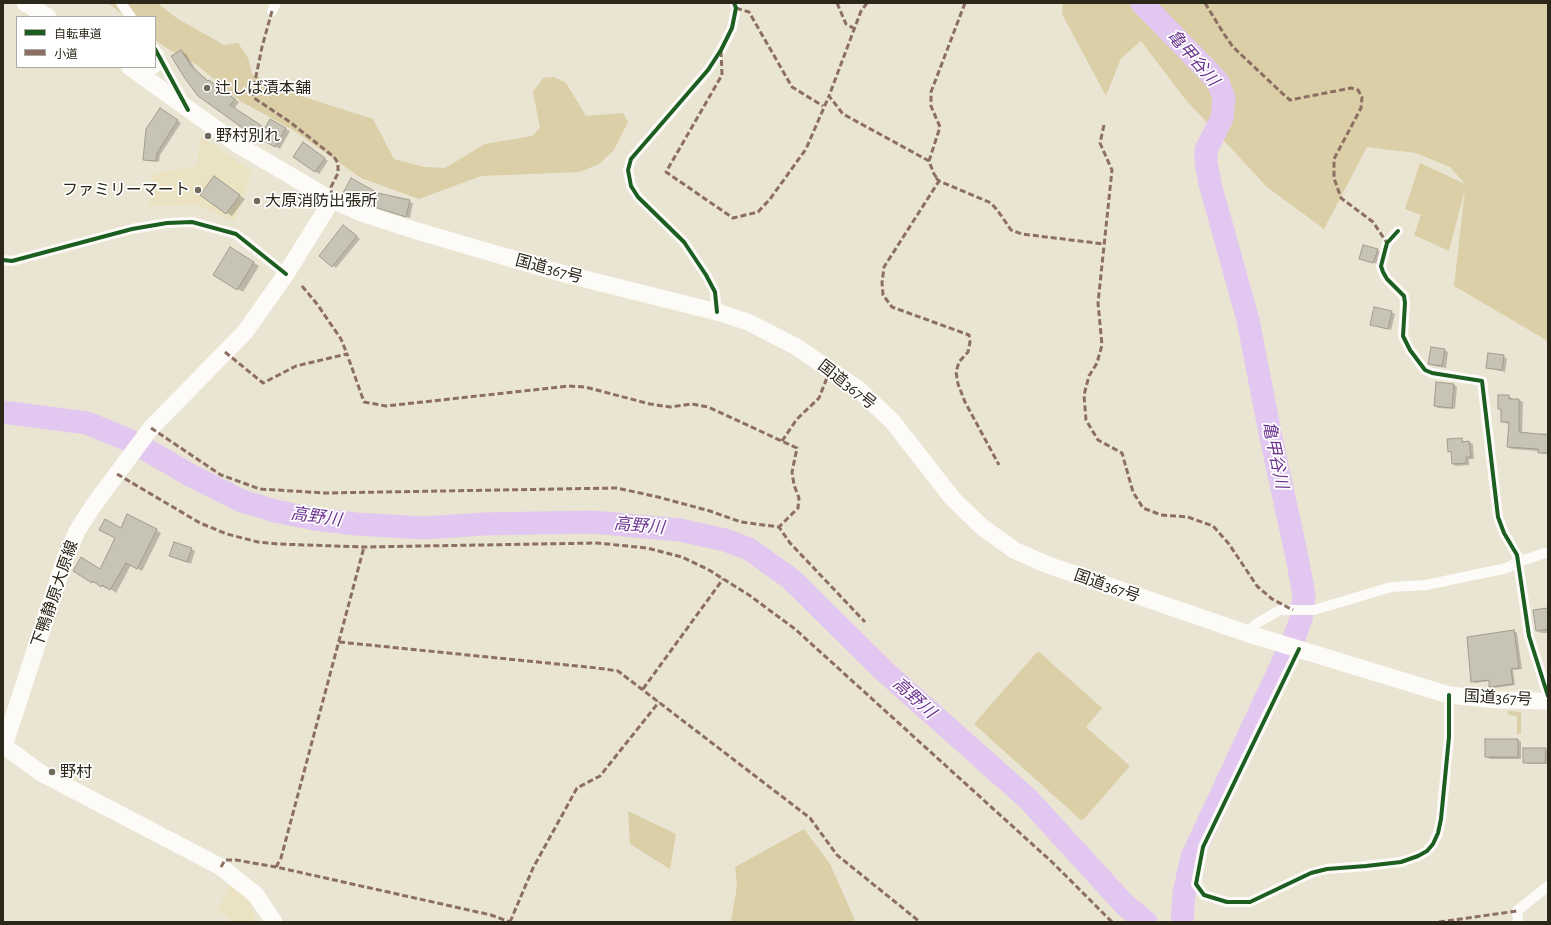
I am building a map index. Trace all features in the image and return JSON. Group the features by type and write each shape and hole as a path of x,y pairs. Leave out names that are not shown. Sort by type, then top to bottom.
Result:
{"main road":[{"path":"25,3 46,16"},
{"name":"国道367号","path":"135,70 188,110 240,146 332,200 364,214 562,273 717,312 748,322 795,346 858,389 892,421 953,499 982,527 1014,550 1048,566 1246,633 1448,695 1498,700 1548,701"},
{"name":"下鴨静原大原線","path":"274,922 256,895 221,866 41,773 4,746 65,559 77,531 93,506 148,433 244,332 286,274 332,200"}],"street":[{"path":"121,3 130,16"},
{"path":"717,312 715,292 706,275 684,242 630,186 628,170 631,159 708,70 721,50 732,28 736,8 734,3"},
{"path":"156,67 157,52"},
{"path":"157,52 188,110"},
{"path":"135,70 147,73 154,68"},
{"path":"3,260 12,261 132,229 167,223 192,222 236,234 286,274"},
{"path":"1398,231 1387,243 1381,266 1387,279 1404,296 1403,336 1410,350 1425,370 1432,373 1482,380 1498,518 1504,533 1517,555 1529,636 1548,696"},
{"path":"1246,633 1256,624 1280,610 1314,610 1391,587 1426,585 1507,568 1518,562 1548,552"},
{"path":"1299,649 1203,847 1196,884 1204,894 1227,902 1250,902 1311,873 1327,869 1401,862 1427,851 1433,844 1438,834 1441,819 1449,737 1448,695"},
{"path":"1518,918 1517,911 1548,886"}],"shaded area":[{"path":"108,3 157,3 178,19 224,45 238,43 248,58 252,74 301,96 373,119 394,159 424,167 445,168 485,144 532,136 540,128 533,92 543,78 554,77 566,83 586,116 623,113 628,122 614,150 599,164 580,172 481,176 419,199 361,178 293,130 240,101 197,65 156,41 156,16 125,16"},
{"path":"1063,3 1548,3 1548,341 1454,286 1465,189 1449,251 1414,235 1421,215 1405,209 1420,163 1465,184 1450,167 1416,153 1367,147 1324,229 1267,187 1185,99 1141,41 1121,58 1106,96 1062,14"},
{"name":"ファミリーマート","path":"200,136 252,172 234,222 198,205 149,206 153,174 197,166"},
{"path":"1038,651 1102,708 1086,727 1130,766 1082,821 974,724"},
{"path":"1507,711 1521,712 1521,734 1517,734 1517,716 1509,715"},
{"path":"628,811 676,834 670,869 630,844"},
{"path":"804,829 830,864 855,920 852,922 731,922 737,886 735,867"},
{"path":"230,884 245,895 255,916 254,922 232,922 226,915 217,912"}],"building":[{"path":"181,50 191,66 208,81 209,80 235,99 230,105 265,128 270,119 286,128 275,147 244,130 198,96 171,56"},
{"path":"160,108 178,120 157,153 156,161 143,160 146,129"},
{"path":"303,142 325,158 315,172 293,157"},
{"path":"214,176 240,195 226,214 200,195"},
{"path":"351,178 378,193 410,200 406,217 368,205 343,193"},
{"path":"343,225 357,236 332,267 319,256"},
{"path":"1363,245 1378,249 1373,263 1359,259"},
{"path":"230,247 254,262 237,290 213,275"},
{"path":"1374,307 1392,311 1388,329 1370,325"},
{"path":"1431,347 1445,349 1442,366 1428,364"},
{"path":"1488,353 1504,355 1502,370 1486,368"},
{"path":"1436,382 1454,384 1452,408 1434,406"},
{"path":"1498,395 1509,395 1509,399 1519,399 1519,432 1548,435 1548,453 1538,453 1538,449 1507,447 1509,422 1501,422 1501,409 1498,409"},
{"path":"1462,438 1462,442 1469,441 1471,457 1466,457 1466,463 1452,464 1451,451 1448,452 1447,439"},
{"path":"127,514 157,529 137,569 126,563 110,590 102,585 101,587 93,581 92,583 73,571 81,557 100,569 115,538 99,530 105,519 121,528"},
{"path":"174,542 192,548 187,562 169,556"},
{"path":"1548,608 1548,629 1536,631 1533,610"},
{"path":"1514,630 1519,668 1511,669 1513,684 1489,687 1489,680 1471,682 1467,637"},
{"path":"1485,739 1518,739 1518,757 1485,757"},
{"path":"1523,748 1546,748 1545,763 1523,763"}],"waterway":[{"name":"亀甲谷川","path":"1142,3 1218,82 1224,98 1222,118 1206,150 1206,162 1210,184 1248,320 1304,596 1301,619 1294,638 1192,857 1184,893 1182,922"},
{"name":"高野川","path":"3,412 87,423 133,442 190,475 242,501 275,511 315,519 356,524 424,528 483,524 592,522 680,530 725,540 749,549 791,579 883,670 1028,799 1125,905 1146,922"}],"marked path":[{"path":"837,3 846,24 855,29"},
{"path":"867,3 861,11 829,96 843,114 929,161 930,165"},
{"path":"965,3 931,92 931,106 940,127 929,161 934,174 939,181 884,267 882,283 883,295 892,307 969,335 970,342 968,352 959,362 956,372 958,384 965,402 999,465"},
{"path":"1205,3 1233,47 1290,100 1351,88 1358,90 1362,97 1361,108 1334,159 1334,178 1341,198 1373,222 1387,243"},
{"path":"736,8 749,12 792,87 823,106"},
{"path":"272,11 262,47 253,91 254,98 290,122 334,157 338,163 338,173 331,187 332,200"},
{"path":"721,51 722,75 666,172 733,218 758,212 770,199 806,149 829,96"},
{"path":"1104,125 1100,143 1112,170 1098,303 1102,345 1097,363 1089,376 1084,395 1086,420 1098,440 1122,453 1133,492 1143,508 1161,515 1188,517 1213,526 1229,544 1257,586 1272,599 1293,610"},
{"path":"936,178 939,181 991,203 1011,230 1022,234 1104,244"},
{"path":"302,286 317,304 341,339 347,354"},
{"path":"225,352 263,383 296,366 347,354 364,402 386,406 569,386 585,387 650,404 670,407 692,404 708,407 797,448 792,472 794,485 799,498 798,508 779,527"},
{"path":"782,441 797,419 819,398 830,370"},
{"path":"151,428 221,475 260,489 325,493 617,488 710,511 741,522 779,527 790,543 865,622"},
{"path":"117,474 200,523 227,534 258,542 364,547 597,543 647,548 682,557 709,570 749,595 795,629 1053,863 1112,922"},
{"path":"276,867 281,858 364,547"},
{"path":"643,689 723,579"},
{"path":"339,642 618,671 810,818 837,855 920,922"},
{"path":"510,922 533,868 577,788 600,776 659,702"},
{"path":"221,867 225,860 236,860 276,867 491,915 510,922"},
{"path":"1439,922 1517,911"}],"cycle path":[{"path":"717,312 715,292 706,275 684,242 638,197 631,186 628,170 631,159 708,70 721,50 732,28 736,8 734,3"},
{"path":"156,51 188,110"},
{"path":"3,260 12,261 132,229 167,223 192,222 236,234 286,274"},
{"path":"1398,231 1387,243 1381,266 1387,279 1404,296 1403,336 1410,350 1425,370 1432,373 1482,381 1498,517 1504,533 1517,555 1529,636 1548,696"},
{"path":"1299,649 1203,847 1196,884 1204,895 1227,902 1250,902 1311,873 1327,869 1401,862 1427,851 1433,844 1438,833 1441,819 1449,737 1449,695"}],"place":[{"name":"辻しば漬本舗","path":"207,88"},
{"name":"野村別れ","path":"208,136"},
{"name":"ファミリーマート","path":"198,190"},
{"name":"大原消防出張所","path":"257,201"},
{"name":"野村","path":"52,772"}]}
